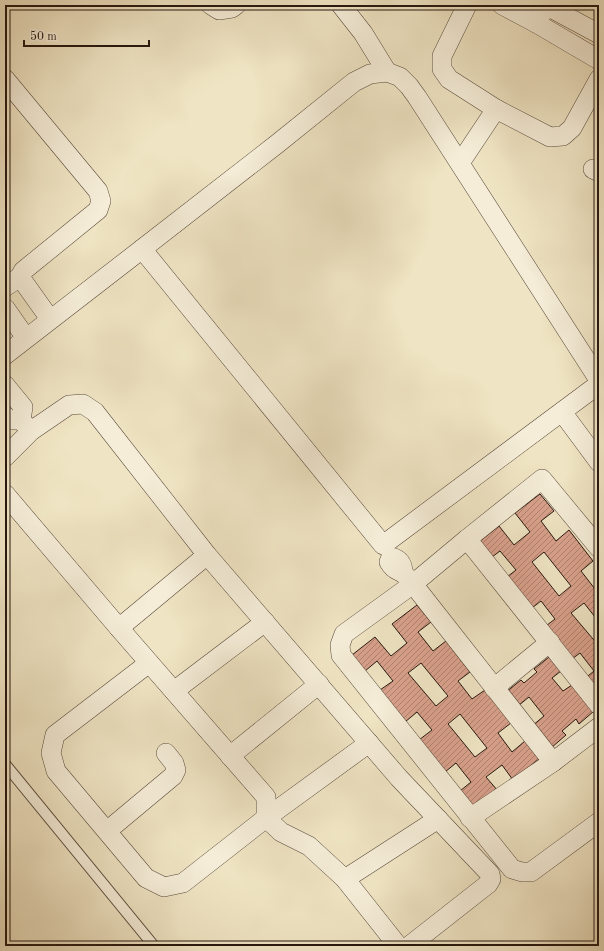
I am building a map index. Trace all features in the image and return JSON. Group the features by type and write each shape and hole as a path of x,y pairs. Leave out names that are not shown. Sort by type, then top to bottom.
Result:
{"street":[{"path":"211,5 219,10 232,8 236,5"},
{"path":"341,5 363,34 387,72"},
{"path":"467,5 442,56 442,69 450,80 496,109 550,137 563,136 572,128 599,79"},
{"path":"502,5 599,60"},
{"path":"536,23 547,5 599,34"},
{"path":"5,354 277,144 354,82 370,74 387,72 400,77 410,86 599,380"},
{"path":"5,79 98,191 102,201 98,210 23,271 20,277 5,287"},
{"path":"460,162 496,109"},
{"path":"142,249 396,563 553,762"},
{"path":"20,277 50,319"},
{"path":"5,308 26,338"},
{"path":"599,384 562,412 396,563 344,634 340,645 341,655 512,869 522,872 531,872 599,822"},
{"path":"5,385 24,407 5,457"},
{"path":"19,422 69,405 83,404 95,412 207,555 369,743 490,874 491,879 488,884 409,946"},
{"path":"562,412 599,462"},
{"path":"396,563 467,540 542,478 599,548"},
{"path":"5,494 266,797 266,818 281,832 309,846 345,879 398,946"},
{"path":"467,540 599,705"},
{"path":"119,628 207,555"},
{"path":"174,691 265,622"},
{"path":"494,688 550,642"},
{"path":"149,663 55,735 51,753 56,771 146,878 164,887 183,883 266,818 369,743"},
{"path":"230,756 319,684"},
{"path":"470,818 553,762 599,727"},
{"path":"107,831 173,776 176,770 174,763 166,753"},
{"path":"345,879 438,819"}],"lane":[{"path":"5,764 154,946"}],"building":[{"path":"540,494 554,511 541,521 556,541 569,530 593,561 581,571 595,589 599,586 599,622 584,603 571,613 599,646 599,698 583,680 594,671 580,653 568,662 542,629 555,619 541,601 528,611 503,580 516,570 500,551 488,560 475,545 499,526 514,545 530,532 515,513","holes":["544,552 571,586 559,596 532,562"]},
{"path":"417,605 431,622 418,632 433,651 446,641 470,672 458,681 472,699 485,690 511,723 498,733 512,752 525,741 539,759 513,780 502,765 486,777 498,791 475,810 460,791 471,782 456,763 445,772 419,740 432,730 417,712 405,722 380,690 393,681 377,661 365,671 352,655 375,637 391,656 407,643 392,624","holes":["421,663 448,696 436,706 408,673","460,714 487,748 475,757 448,724"]},
{"path":"549,657 561,671 552,678 563,691 572,685 594,711 579,724 576,719 562,731 566,735 551,748 532,726 544,716 529,697 518,706 506,692 521,680 524,683 537,672 534,669"}]}
